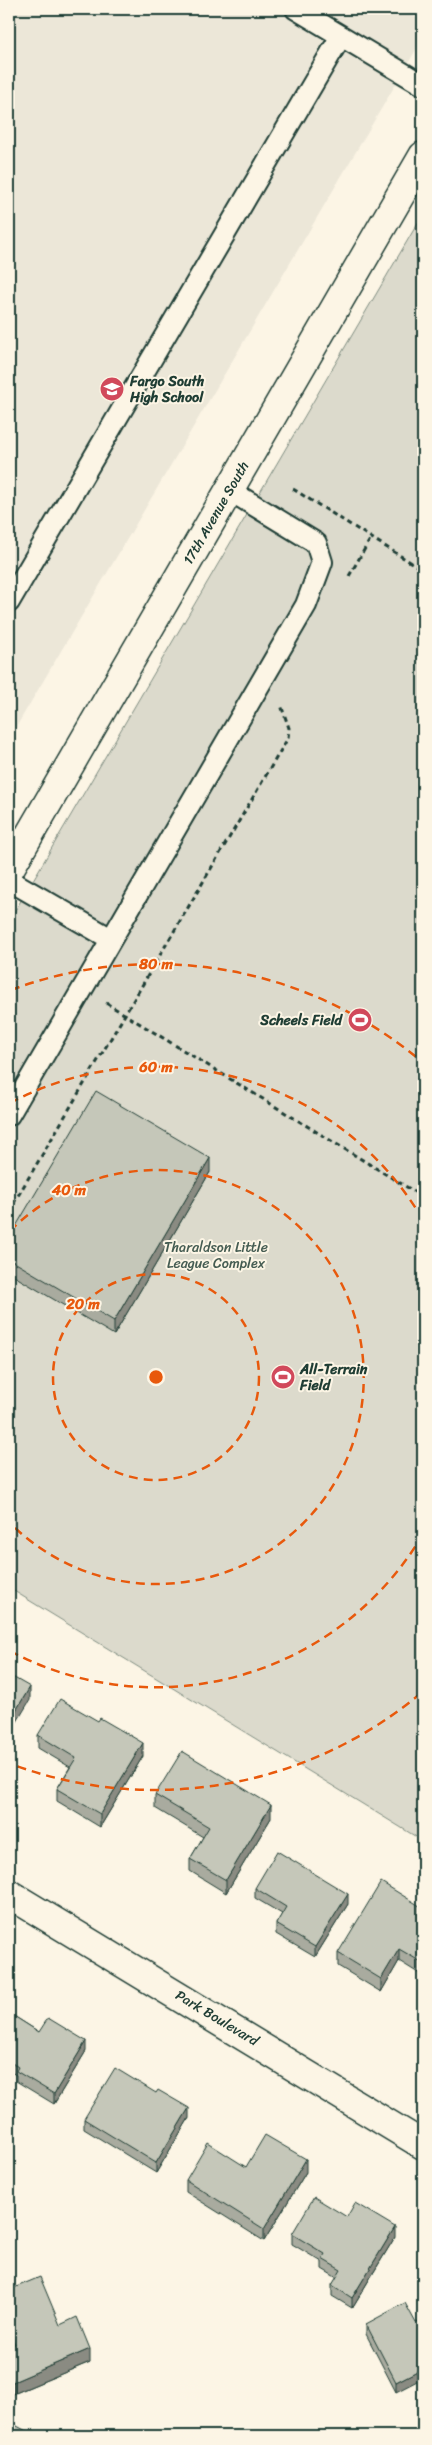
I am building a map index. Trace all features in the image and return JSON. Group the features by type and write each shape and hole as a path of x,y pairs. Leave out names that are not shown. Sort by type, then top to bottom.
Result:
{"street":[{"name":"17th Avenue South","path":"9,870 423,156"},
{"name":"Park Boulevard","path":"9,1894 423,2145"}],"lane":[{"path":"296,9 423,84"},
{"path":"9,602 341,36"},
{"path":"9,1114 306,605 322,562 316,544 229,490"},
{"path":"9,880 111,939"}],"path":[{"path":"293,489 423,570"},
{"path":"347,580 371,538"},
{"path":"9,1211 288,738 289,728 278,698"},
{"path":"82,988 423,1197"}],"shaded area":[{"name":"Fargo South High School","path":"9,9 402,9 423,22 423,38 9,739"}],"green space":[{"name":"Tharaldson Little League Complex","path":"423,214 423,1841 9,1588 9,921"}],"building":[{"path":"96,1091 210,1158 114,1321 9,1259 9,1238"},
{"path":"9,1675 30,1687 9,1722"},
{"path":"60,1699 98,1721 100,1718 143,1743 100,1814 57,1789 76,1758 38,1735"},
{"path":"182,1751 271,1805 226,1880 190,1859 209,1827 155,1795"},
{"path":"277,1851 348,1894 315,1947 276,1924 286,1907 255,1888"},
{"path":"381,1882 423,1908 421,1912 423,1913 423,1963 399,1949 381,1979 338,1953"},
{"path":"9,2013 39,2032 48,2018 86,2041 54,2094 16,2071 18,2067 9,2061"},
{"path":"115,2068 156,2093 158,2090 189,2108 156,2163 84,2119"},
{"path":"265,2135 306,2159 264,2229 186,2180 208,2143 246,2167"},
{"path":"314,2197 347,2217 355,2203 395,2227 352,2298 332,2285 341,2270 322,2259 325,2254 292,2234"},
{"path":"40,2277 60,2325 77,2317 90,2349 13,2382 9,2371 9,2346 15,2344 9,2329 9,2290"},
{"path":"405,2303 416,2323 423,2320 423,2368 396,2382 366,2324"},
{"path":"15,2425 36,2436 9,2436"}],"place":[{"name":"Fargo South High School","path":"112,389"},
{"name":"Scheels Field","path":"360,1020"},
{"name":"All-Terrain Field","path":"283,1377"}]}
